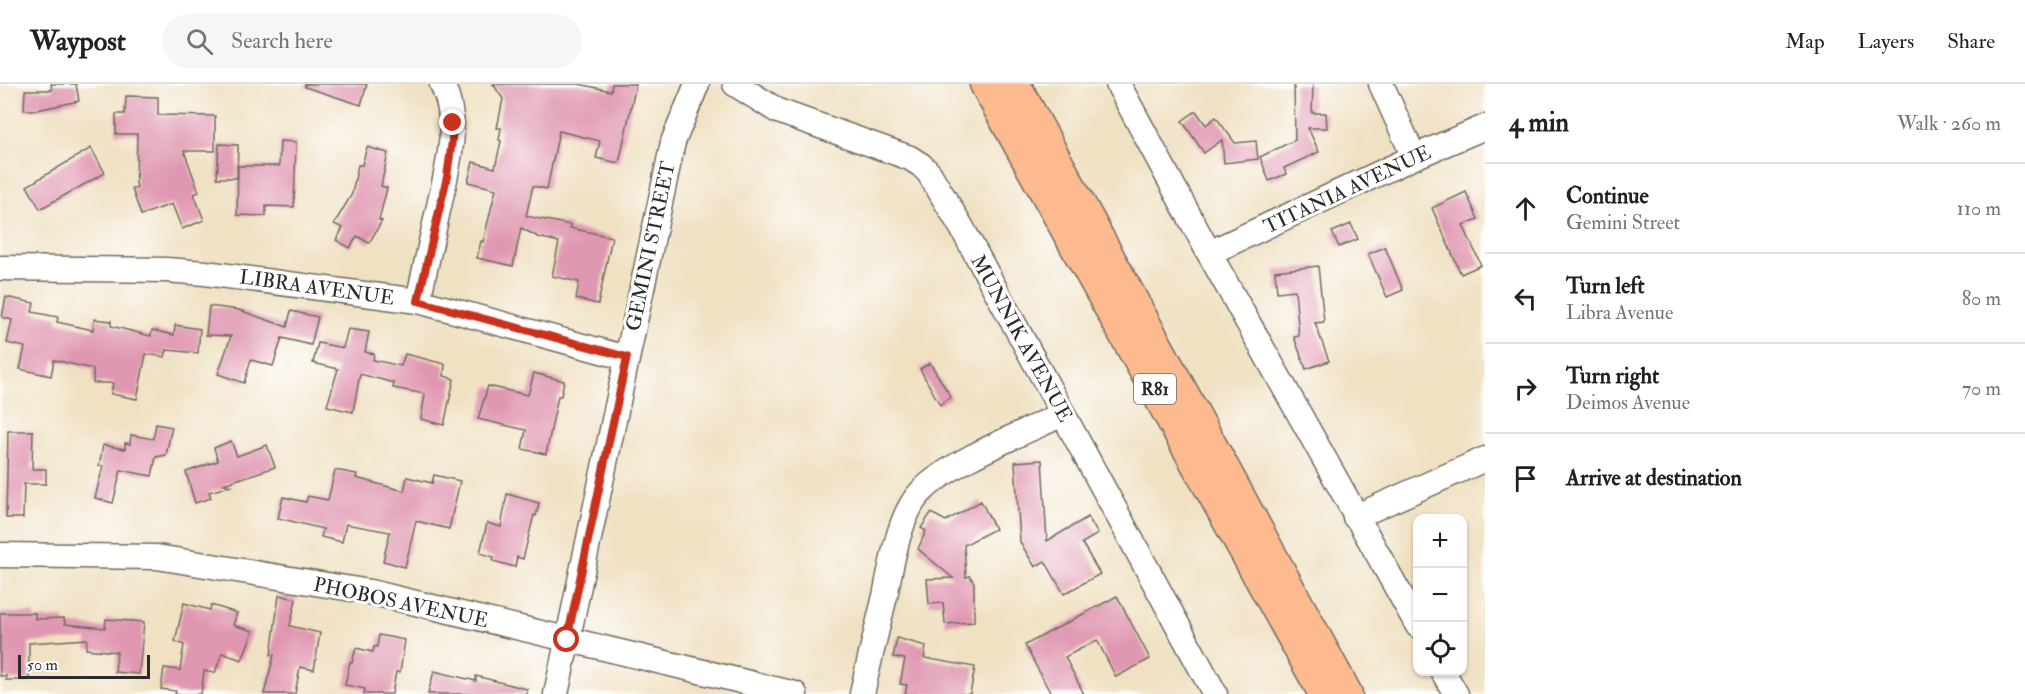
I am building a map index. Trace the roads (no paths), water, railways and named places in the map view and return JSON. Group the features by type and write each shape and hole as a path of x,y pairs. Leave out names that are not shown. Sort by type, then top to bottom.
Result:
{"main road":[{"name":"R81","path":"985,84 1324,694"},
{"name":"R81","path":"1015,84 1347,694"}],"street":[{"path":"418,301 447,177 452,141 453,123 442,84"},
{"name":"GEMINI STREET","path":"556,694 673,142 697,84"},
{"name":"MUNNIK AVENUE","path":"735,84 778,111 910,158 929,173 962,228 1215,694"},
{"path":"1119,84 1209,253 1416,622"},
{"path":"1381,84 1414,157"},
{"name":"TITANIA AVENUE","path":"1209,253 1485,126"},
{"name":"LIBRA AVENUE","path":"0,268 166,270 205,273 418,301 627,357"},
{"path":"862,694 897,542 918,495 932,482 959,465 1063,414"},
{"path":"1355,517 1485,459"},
{"name":"PHOBOS AVENUE","path":"0,555 157,557 370,592 795,694"},
{"path":"1445,676 1456,694"}]}
